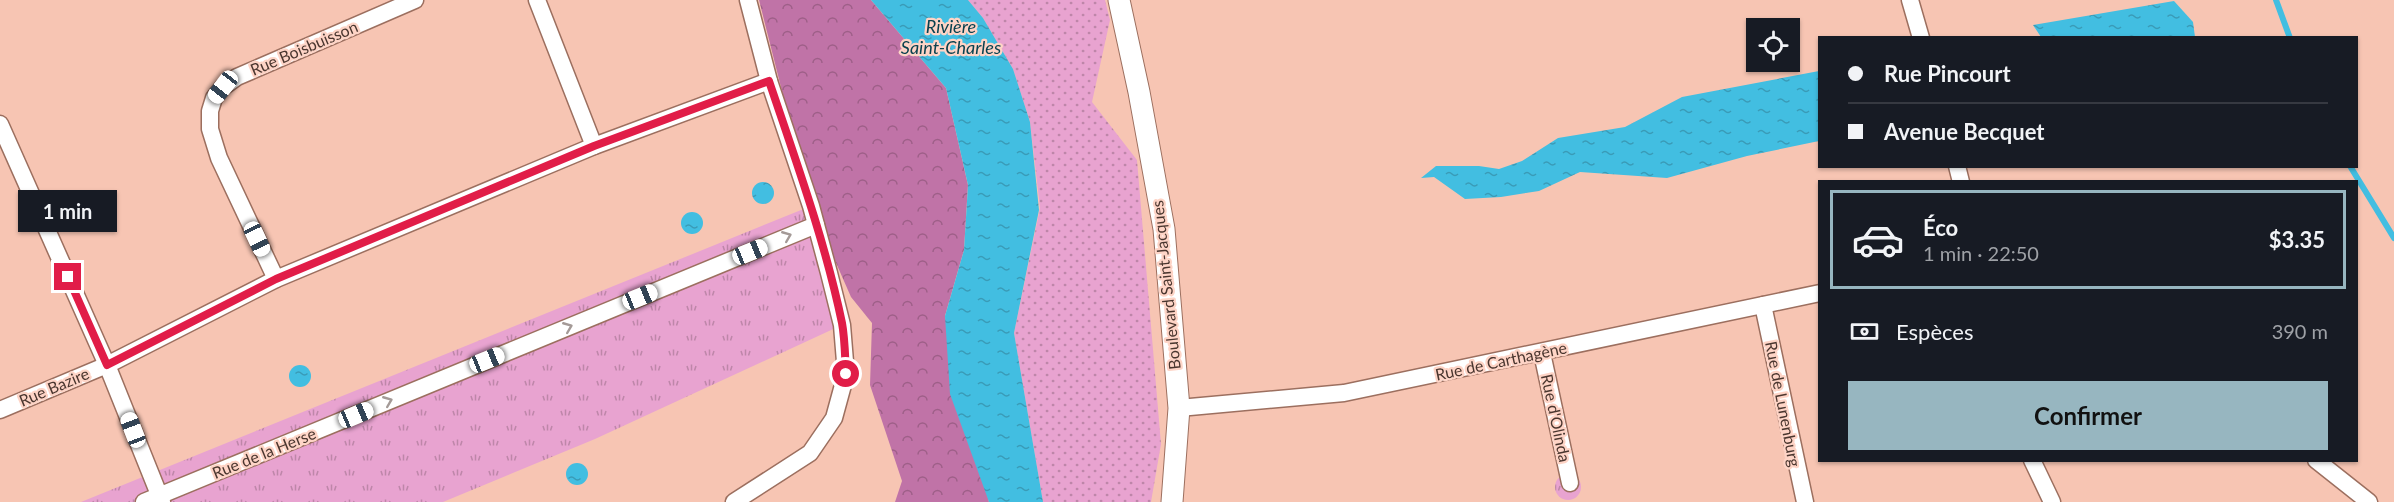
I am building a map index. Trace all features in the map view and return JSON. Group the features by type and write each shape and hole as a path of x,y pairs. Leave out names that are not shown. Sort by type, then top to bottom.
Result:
{"street":[{"name":"Rue Boisbuisson","path":"276,279 219,158 210,129 210,111 214,98 223,87 237,77 415,0"},
{"path":"537,0 594,146"},
{"path":"734,502 810,453 834,418 846,374 842,325 816,225 769,81 748,0"},
{"name":"Boulevard Saint-Jacques","path":"1119,0 1139,92 1164,229 1179,408 1172,502"},
{"path":"1910,0 1920,36"},
{"name":"Rue Bazire","path":"0,410 107,365 276,279 594,146 769,81"},
{"path":"0,124 107,365 155,500"},
{"name":"Rue de la Herse","path":"155,500 816,225"},
{"name":"Rue de Carthagène","path":"1179,408 1344,393 1818,293"},
{"name":"Rue de Lunenburg","path":"1763,305 1805,502"},
{"name":"Rue d'Olinda","path":"1542,353 1570,483"},
{"path":"2033,462 2052,502"},
{"path":"2318,462 2368,502"}],"green space":[{"path":"759,0 871,0 946,88 968,185 964,250 945,316 989,502 895,502 902,481 870,385 872,323 851,297 811,206"},
{"path":"968,0 1105,0 1110,20 1092,102 1137,160 1161,444 1151,502 1043,502 1014,333 1040,208 1030,122 1013,69 983,18"},
{"path":"811,206 842,325 595,439 443,502 81,502"},
{"path":"1568,474 1577,478 1581,487 1577,496 1568,500 1559,496 1555,487 1559,478"}],"water":[{"name":"Rivière Saint-Charles","path":"871,0 968,0 983,18 1013,69 1030,122 1039,210 1014,333 1043,502 989,502 950,394 945,316 964,250 968,185 946,88"},
{"path":"2174,1 2193,22 2195,36 2040,36 2033,25"},
{"path":"1818,71 1818,141 1747,156 1667,178 1580,172 1539,191 1501,197 1465,199 1434,177 1421,178 1436,166 1479,166 1499,169 1522,161 1558,138 1625,127 1682,97"},
{"path":"763,182 771,185 774,193 771,201 763,204 755,201 752,193 755,185"},
{"path":"692,212 700,215 703,223 700,231 692,234 684,231 681,223 684,215"},
{"path":"300,365 308,368 311,376 308,384 300,387 292,384 289,376 292,368"},
{"path":"577,463 585,466 588,474 585,482 577,485 569,482 566,474 569,466"}],"waterway":[{"path":"2276,0 2289,36"},
{"path":"2351,168 2394,238"}],"route":[{"path":"68,277 107,365 276,279 594,146 769,81 811,206 842,325 846,374"}]}
